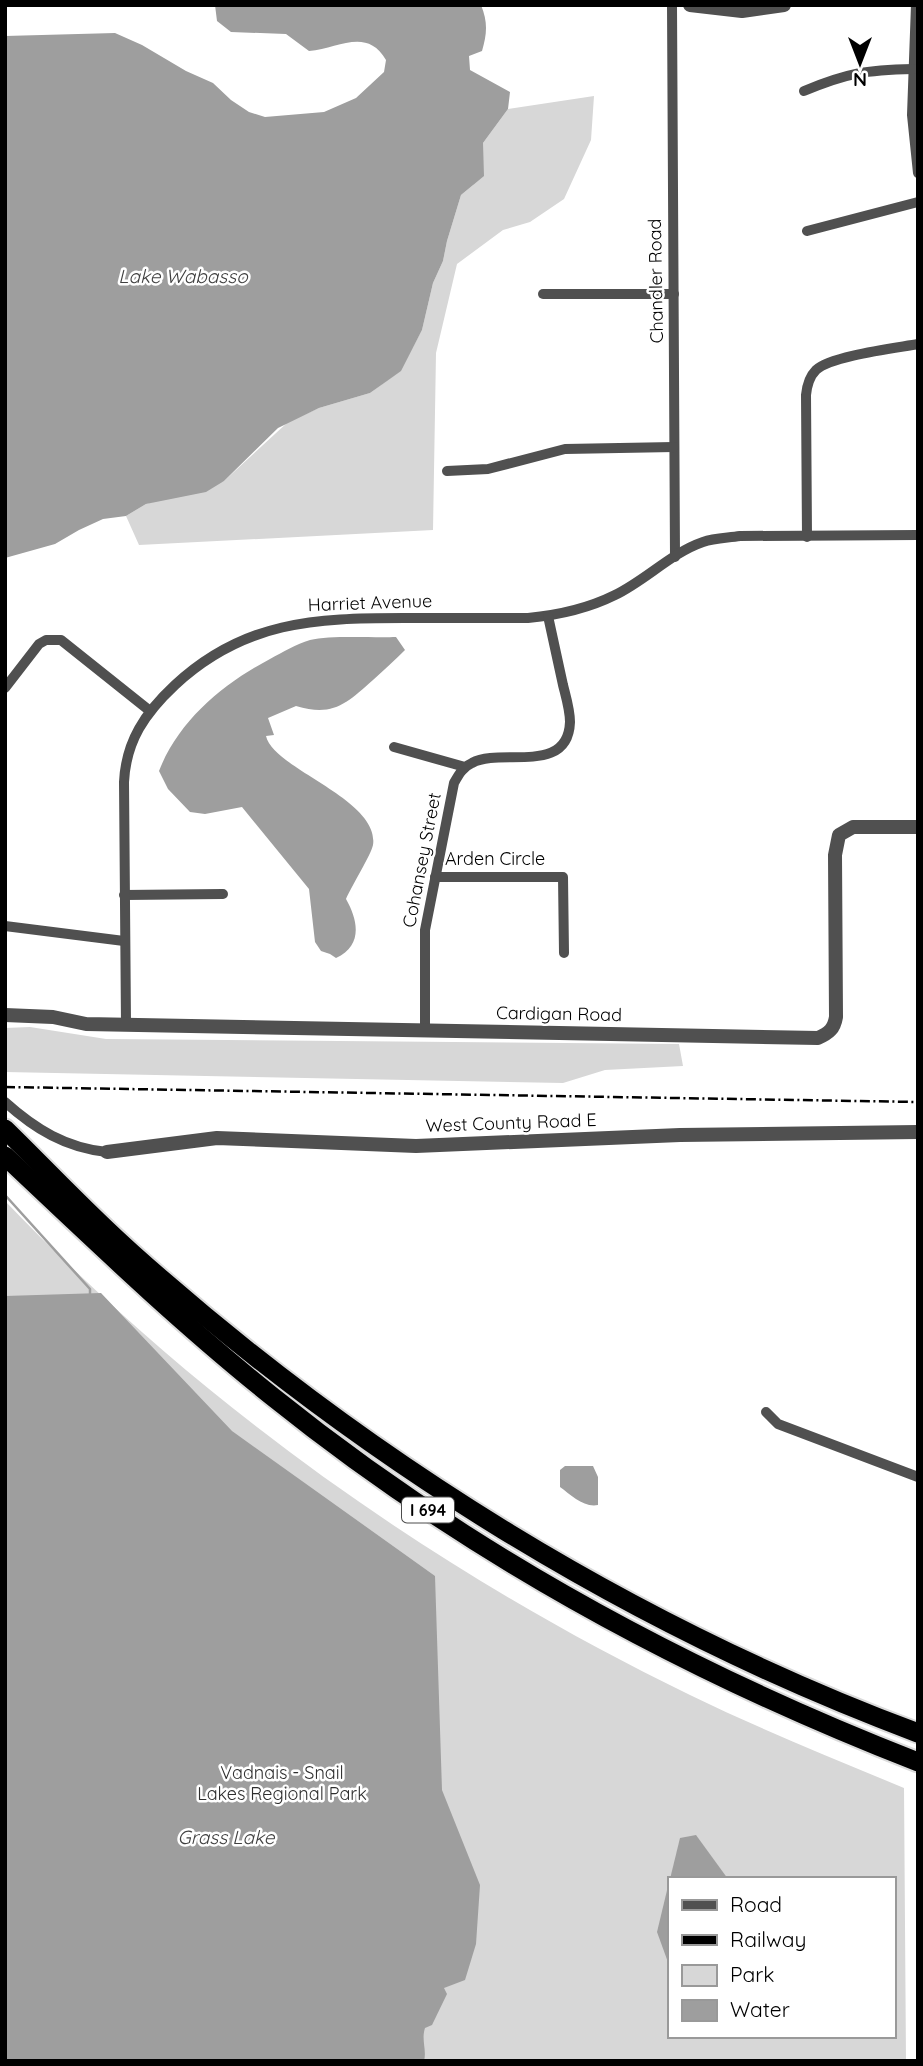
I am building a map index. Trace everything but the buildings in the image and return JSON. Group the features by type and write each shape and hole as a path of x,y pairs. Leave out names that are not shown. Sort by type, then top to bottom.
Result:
{"highway":[{"name":"I 694","path":"5,1129 113,1236 188,1302 311,1399 433,1485 556,1561 678,1627 830,1698 918,1733"},
{"name":"I 694","path":"5,1156 113,1259 218,1353 334,1444 458,1530 588,1609 690,1662 794,1712 918,1762"}],"street":[{"name":"Chandler Road","path":"672,5 675,557"},
{"path":"690,5 742,11 784,5"},
{"path":"916,5 912,115 918,173"},
{"path":"804,91 856,72 914,61"},
{"path":"807,231 918,202"},
{"path":"543,294 674,294"},
{"path":"807,537 806,395 810,378 816,370 830,362 918,344"},
{"path":"447,471 488,469 565,449 674,447"},
{"name":"Harriet Avenue","path":"126,1024 125,766 134,736 150,710 182,679 223,651 264,632 290,625 339,618 548,616 579,610 617,594 704,542 720,538 918,536"},
{"path":"394,747 466,766 479,759 544,756 559,747 569,730 569,713 548,616"},
{"path":"5,688 39,644 46,640 61,640 150,710"},
{"name":"Cohansey Street","path":"425,1030 425,930 454,783 466,766"},
{"name":"Cardigan Road","path":"5,1015 53,1017 86,1024 818,1038 829,1034 836,1017 835,855 839,835 853,827 918,827"},
{"name":"Arden Circle","path":"435,877 564,877 564,953"},
{"path":"124,895 223,894"},
{"path":"5,926 124,941"},
{"path":"5,1102 36,1128 56,1138 87,1150 107,1152"},
{"name":"West County Road E","path":"107,1152 216,1138 416,1146 680,1135 918,1132"},
{"path":"766,1412 778,1424 918,1477"}],"green space":[{"path":"594,96 591,140 564,199 530,222 503,230 457,264 436,353 433,530 139,545 126,516 146,504 224,481 288,422 319,408 370,393 400,371 422,330 433,283 443,261 461,195 473,185 483,156 483,143 508,109"},
{"path":"30,1027 106,1039 679,1044 683,1066 605,1070 563,1083 5,1072 5,1028"},
{"name":"Grass Lake","path":"5,1201 80,1276 159,1347 241,1415 413,1538 503,1595 690,1695 904,1788 906,2061 5,2061"}],"water":[{"name":"Lake Wabasso","path":"215,5 481,5 486,23 485,39 482,51 469,56 470,70 510,92 508,109 483,143 484,176 461,195 443,261 433,283 422,330 401,371 370,393 319,408 278,428 224,481 206,492 146,504 126,516 103,519 55,544 5,558 5,36 115,33 213,83 249,112 265,117 324,112 356,98 384,72 386,60 370,44 352,42 309,51 286,34 231,32 217,21"},
{"path":"396,637 405,650 347,702 320,710 296,706 268,718 274,735 266,736 273,748 344,799 360,813 371,828 373,845 346,899 354,916 356,933 350,947 336,958 321,951 315,942 309,889 242,807 205,814 190,812 168,789 159,771 178,736 204,705 236,680 270,659 318,638"},
{"name":"Grass Lake","path":"101,1293 232,1431 435,1576 442,1790 480,1885 476,1944 465,1980 444,1988 447,1994 432,2025 425,2028 424,2061 5,2061 5,1296"},
{"path":"565,1466 593,1466 598,1477 598,1505 583,1503 560,1487 560,1470"},
{"path":"696,1835 727,1877 670,1877 680,1838"},
{"path":"668,1886 668,1962 657,1932"}],"waterway":[{"path":"5,1195 90,1289 90,1296"}],"railway":[{"path":"5,1087 918,1102"}],"park label":[{"name":"Vadnais - Snail Lakes Regional Park","path":"282,1783"}]}
